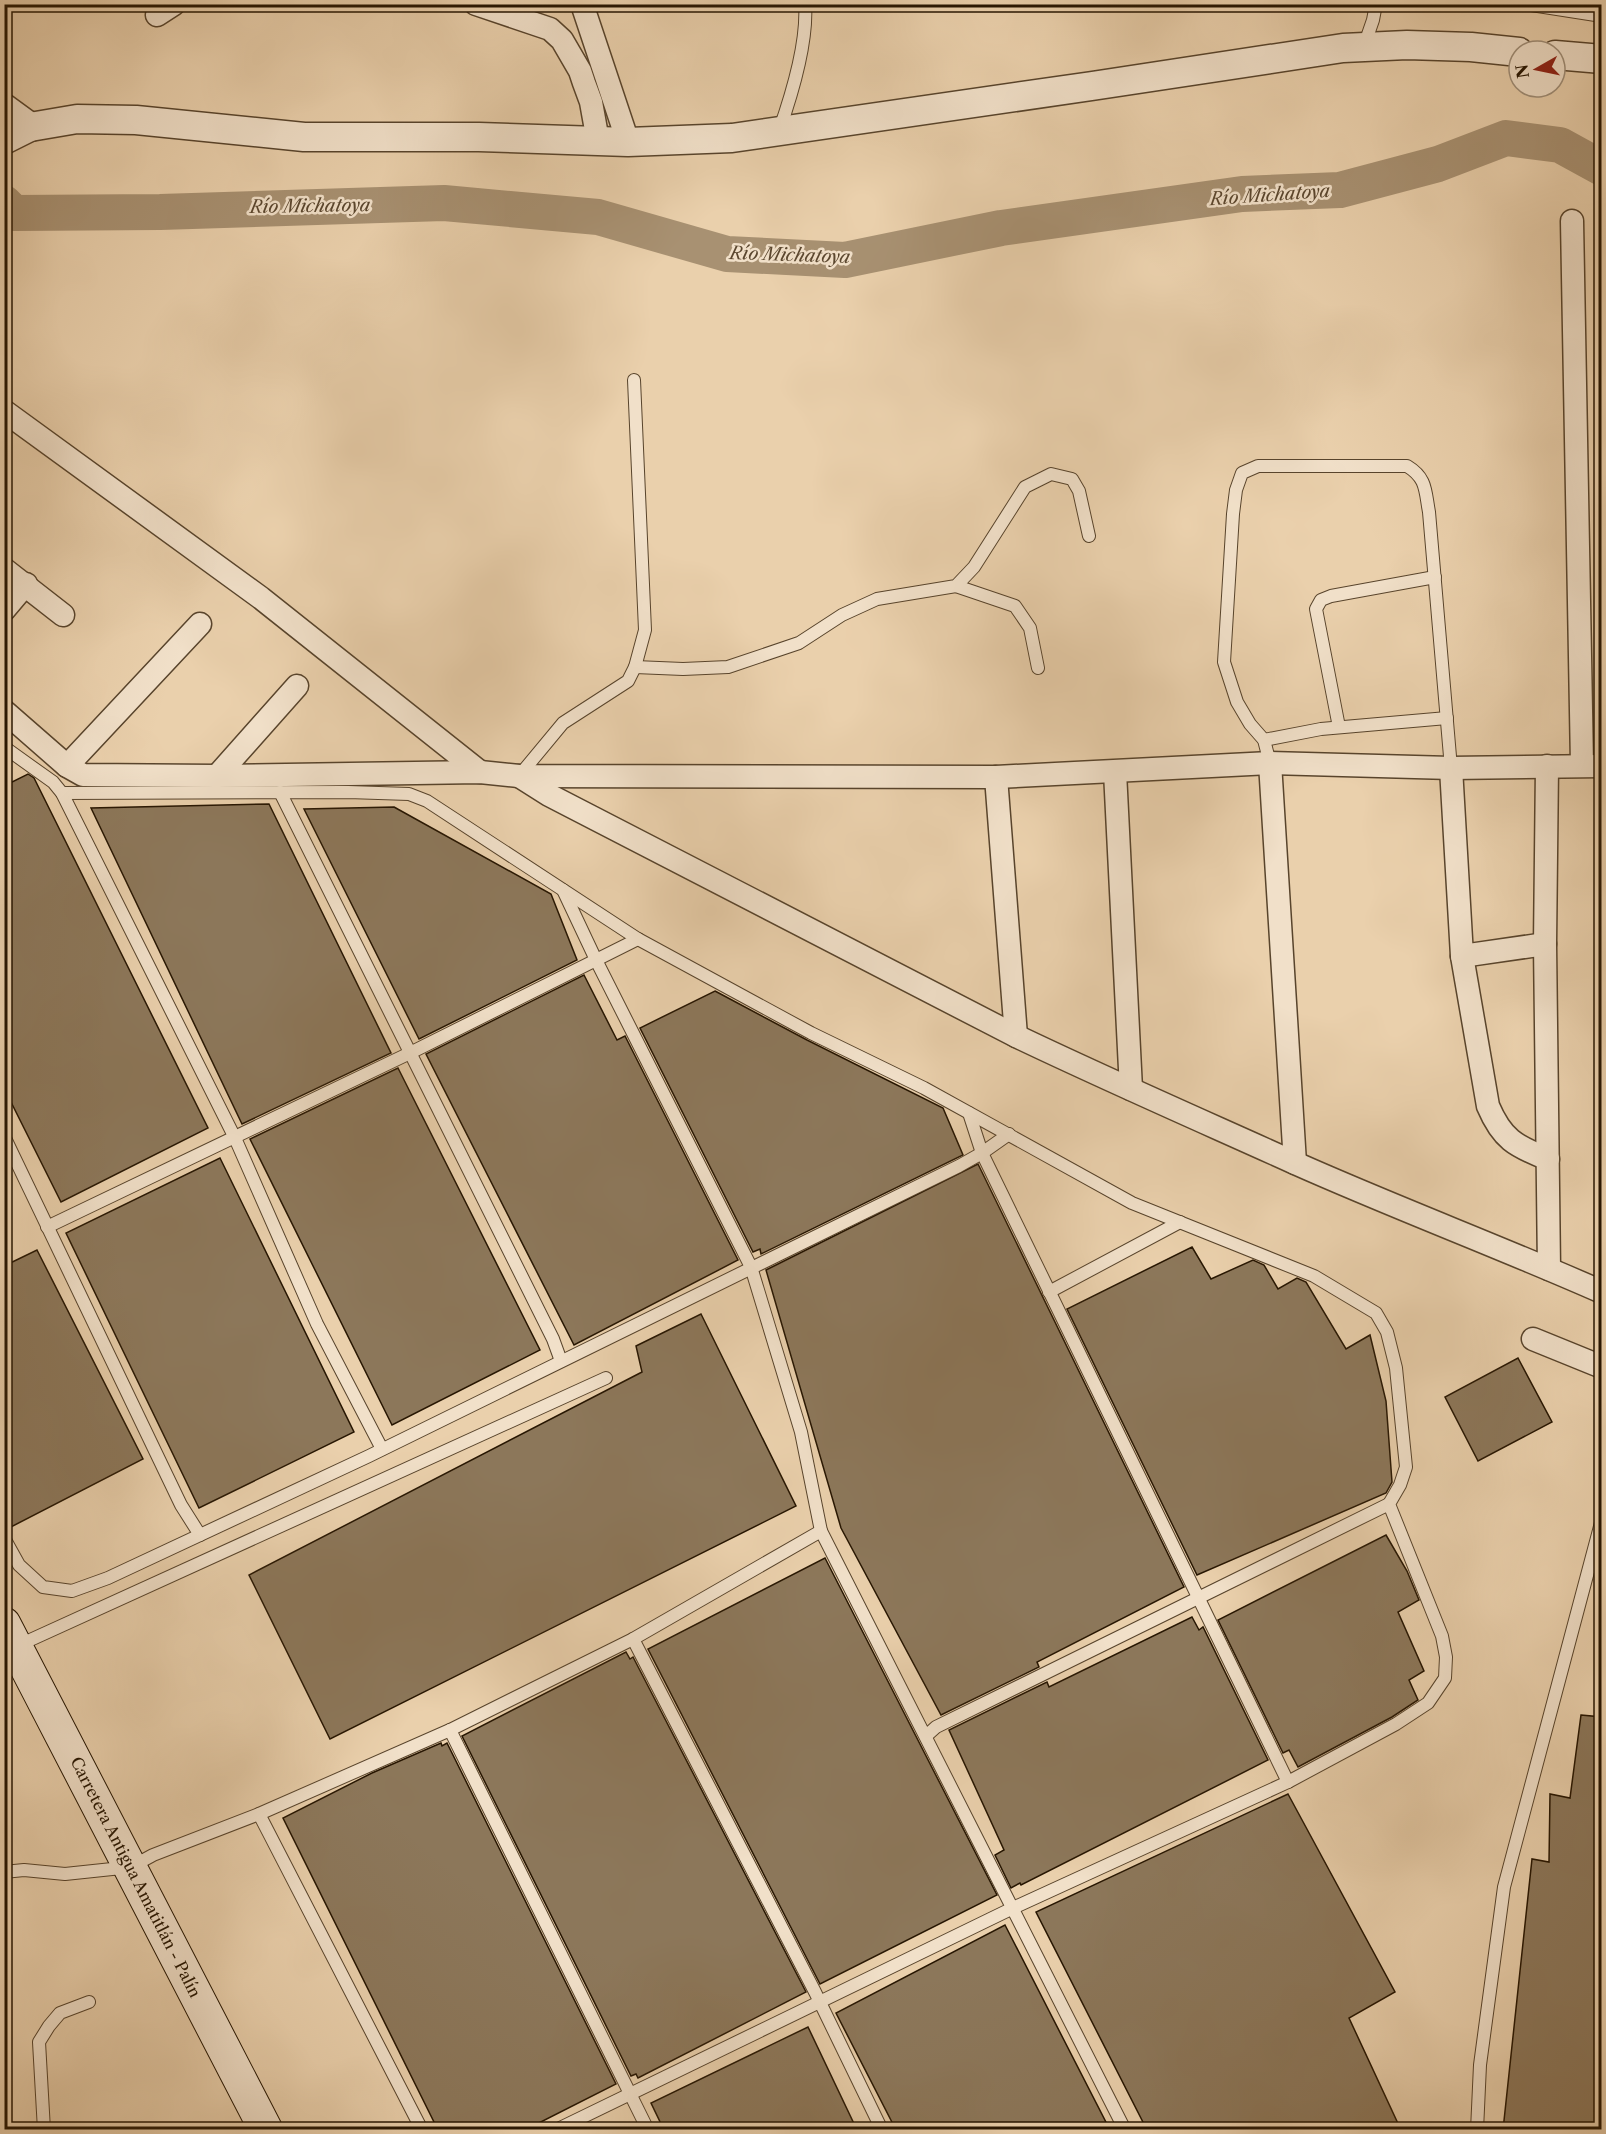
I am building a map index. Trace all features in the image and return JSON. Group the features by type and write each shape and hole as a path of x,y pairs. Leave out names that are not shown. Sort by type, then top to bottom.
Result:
{"main road":[{"name":"Carretera Antigua Amatitlán - Palín","path":"8,1642 131,1867 266,2130"}],"street":[{"path":"476,4 550,29 562,40 591,102 598,141"},
{"path":"582,4 628,142"},
{"path":"4,140 30,127 77,119 136,120 304,136 479,137 628,142 732,138 1331,50 1418,45 1507,51"},
{"path":"1567,56 1602,59"},
{"path":"4,108 30,127"},
{"path":"4,711 67,766 83,775 217,776 480,772 519,776 996,777 1270,763 1451,768 1592,766 1572,221"},
{"path":"4,411 261,597 480,772"},
{"path":"4,569 63,615"},
{"path":"4,610 26,584"},
{"path":"67,766 200,624"},
{"path":"217,776 297,686"},
{"path":"1270,763 1294,1163"},
{"path":"1547,766 1545,944 1549,1269"},
{"path":"1451,768 1462,956 1488,1106 1496,1125 1508,1138 1522,1148 1548,1159"},
{"path":"1115,772 1131,1089"},
{"path":"519,776 549,795 1017,1036 1294,1163 1602,1292"},
{"path":"996,777 1017,1036"},
{"path":"1462,956 1545,944"},
{"path":"1533,1339 1602,1367"}],"lane":[{"path":"779,132 807,25 805,4"},
{"path":"1364,47 1376,4"},
{"path":"1524,4 1602,16"},
{"path":"519,776 563,723 621,687 628,681 636,667 645,630 634,380"},
{"path":"1270,763 1264,740 1250,724 1237,702 1224,662 1233,514 1236,490 1242,473 1258,466 1407,466 1417,471 1423,479 1429,512 1451,768"},
{"path":"956,586 974,567 1025,487 1051,474 1072,479 1079,491 1089,536"},
{"path":"1339,728 1316,609 1321,600 1331,596 1435,577"},
{"path":"636,667 682,669 728,667 800,643 842,615 878,599 956,586 1015,606 1030,628 1038,668"},
{"path":"1264,740 1339,728 1447,718"},
{"path":"4,747 53,782 62,793 235,1138 317,1324 382,1449"},
{"path":"280,792 553,1339 561,1361"},
{"path":"62,793 409,794 427,801 638,939 811,1034 924,1088 1132,1203 1314,1276 1376,1313 1387,1332 1396,1368 1406,1467 1400,1485 1389,1504 936,1727 926,1736"},
{"path":"562,888 596,960 752,1267 801,1432 821,1531 1125,2130"},
{"path":"47,1227 410,1053 638,939"},
{"path":"969,1113 982,1153 1288,1782"},
{"path":"4,1538 19,1565 43,1587 72,1591 108,1578 382,1449 752,1267 982,1153 1009,1134"},
{"path":"4,1136 181,1505 200,1535"},
{"path":"1049,1292 1180,1222"},
{"path":"8,1642 606,1378"},
{"path":"556,2130 1013,1908 1288,1782 1396,1724 1428,1703 1445,1678 1446,1657 1442,1636 1389,1504"},
{"path":"1477,2130 1480,2065 1503,1887 1602,1519"},
{"path":"4,1872 24,1870 65,1874 131,1867 153,1855 259,1814 450,1730 633,1640 821,1531"},
{"path":"633,1640 820,2002 882,2130"},
{"path":"450,1730 648,2130"},
{"path":"259,1814 422,2130"},
{"path":"44,2130 39,2042 60,2013 89,2002"}],"building":[{"path":"28,774 34,778 208,1128 61,1202 4,1088 4,786"},
{"path":"269,804 391,1053 242,1124 91,808"},
{"path":"394,807 551,894 577,960 419,1039 304,809"},
{"path":"584,975 617,1040 625,1036 738,1260 574,1345 426,1054"},
{"path":"715,991 943,1108 963,1155 761,1254 760,1249 753,1252 640,1028"},
{"path":"398,1068 540,1350 392,1425 250,1139"},
{"path":"220,1158 354,1432 199,1508 66,1233"},
{"path":"978,1164 1184,1587 1037,1662 1039,1667 941,1715 841,1528 766,1270"},
{"path":"1192,1247 1211,1279 1253,1260 1264,1265 1278,1289 1297,1278 1306,1282 1346,1349 1370,1335 1386,1401 1392,1482 1386,1493 1197,1575 1067,1309"},
{"path":"37,1250 143,1459 5,1530 4,1266"},
{"path":"701,1314 796,1506 330,1739 249,1575 642,1372 636,1346"},
{"path":"1518,1358 1552,1422 1478,1461 1445,1397"},
{"path":"1386,1535 1407,1571 1419,1600 1398,1612 1424,1671 1409,1680 1418,1700 1392,1717 1298,1767 1289,1750 1283,1753 1218,1620"},
{"path":"825,1558 997,1895 820,1984 648,1649"},
{"path":"1192,1617 1199,1630 1203,1627 1268,1760 1011,1888 995,1855 1004,1850 949,1730 1047,1682 1049,1687"},
{"path":"626,1652 630,1659 633,1657 806,1992 638,2078 636,2074 631,2076 462,1736"},
{"path":"1581,1715 1602,1717 1602,2130 1503,2130 1532,1859 1549,1862 1550,1794 1570,1798"},
{"path":"441,1743 442,1746 447,1743 616,2084 525,2130 438,2130 283,1818 372,1773"},
{"path":"1288,1794 1395,1992 1349,2018 1401,2130 1147,2130 1036,1912"},
{"path":"1005,1925 1110,2130 896,2130 836,2013"},
{"path":"808,2027 857,2130 664,2130 651,2103"}],"waterway":[{"name":"Río Michatoya","path":"4,203 14,213 160,212 444,203 598,217 727,254 845,260 1001,228 1242,194 1340,190 1438,164 1506,138 1560,145 1602,168"}]}
